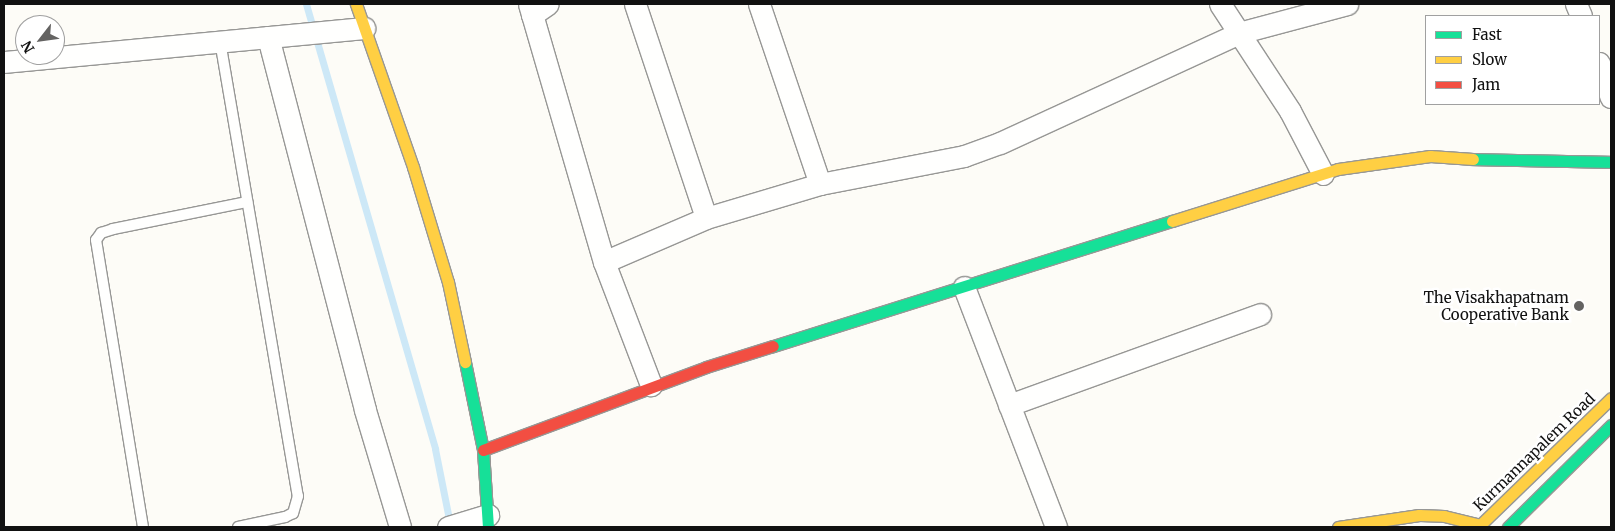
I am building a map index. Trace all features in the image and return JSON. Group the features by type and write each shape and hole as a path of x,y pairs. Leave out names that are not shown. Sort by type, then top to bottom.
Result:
{"street":[{"path":"356,4 413,167 448,282 483,450 488,521 455,525"},
{"path":"635,4 706,218"},
{"path":"759,4 820,184"},
{"path":"1220,4 1290,111 1322,174"},
{"path":"604,262 706,218 820,184 945,160 1000,143 1239,33 1347,4"},
{"path":"536,7 604,262 651,385"},
{"path":"4,62 364,28"},
{"path":"268,37 365,410 400,527"},
{"path":"1600,67 1611,97"},
{"path":"483,450 651,385 964,287 1162,222 1322,174 1430,156 1494,161 1611,162"},
{"path":"964,287 1056,527"},
{"path":"1009,405 1260,314"},
{"name":"Kurmannapalem Road","path":"1478,526 1611,398"},
{"path":"1508,527 1611,425"},
{"path":"1338,527 1419,515 1444,516 1478,526"}],"lane":[{"path":"220,41 298,504 293,513 285,517 238,527"},
{"path":"143,527 96,240 101,233 113,229 247,202"}],"waterway":[{"path":"306,4 435,449 450,524"}],"traffic: fast":[{"path":"1473,159 1611,162"},
{"path":"773,346 1172,221"},
{"path":"465,362 483,450 488,527"},
{"path":"1508,527 1611,425"}],"traffic: slow":[{"path":"356,4 413,167 448,282 465,362"},
{"path":"1172,221 1338,169 1430,156 1473,159"},
{"path":"1478,527 1611,398"},
{"path":"1338,527 1419,515 1444,516 1479,525"}],"traffic: jam":[{"path":"483,450 706,367 773,346"}],"place":[{"name":"The Visakhapatnam Cooperative Bank","path":"1579,306"}]}
